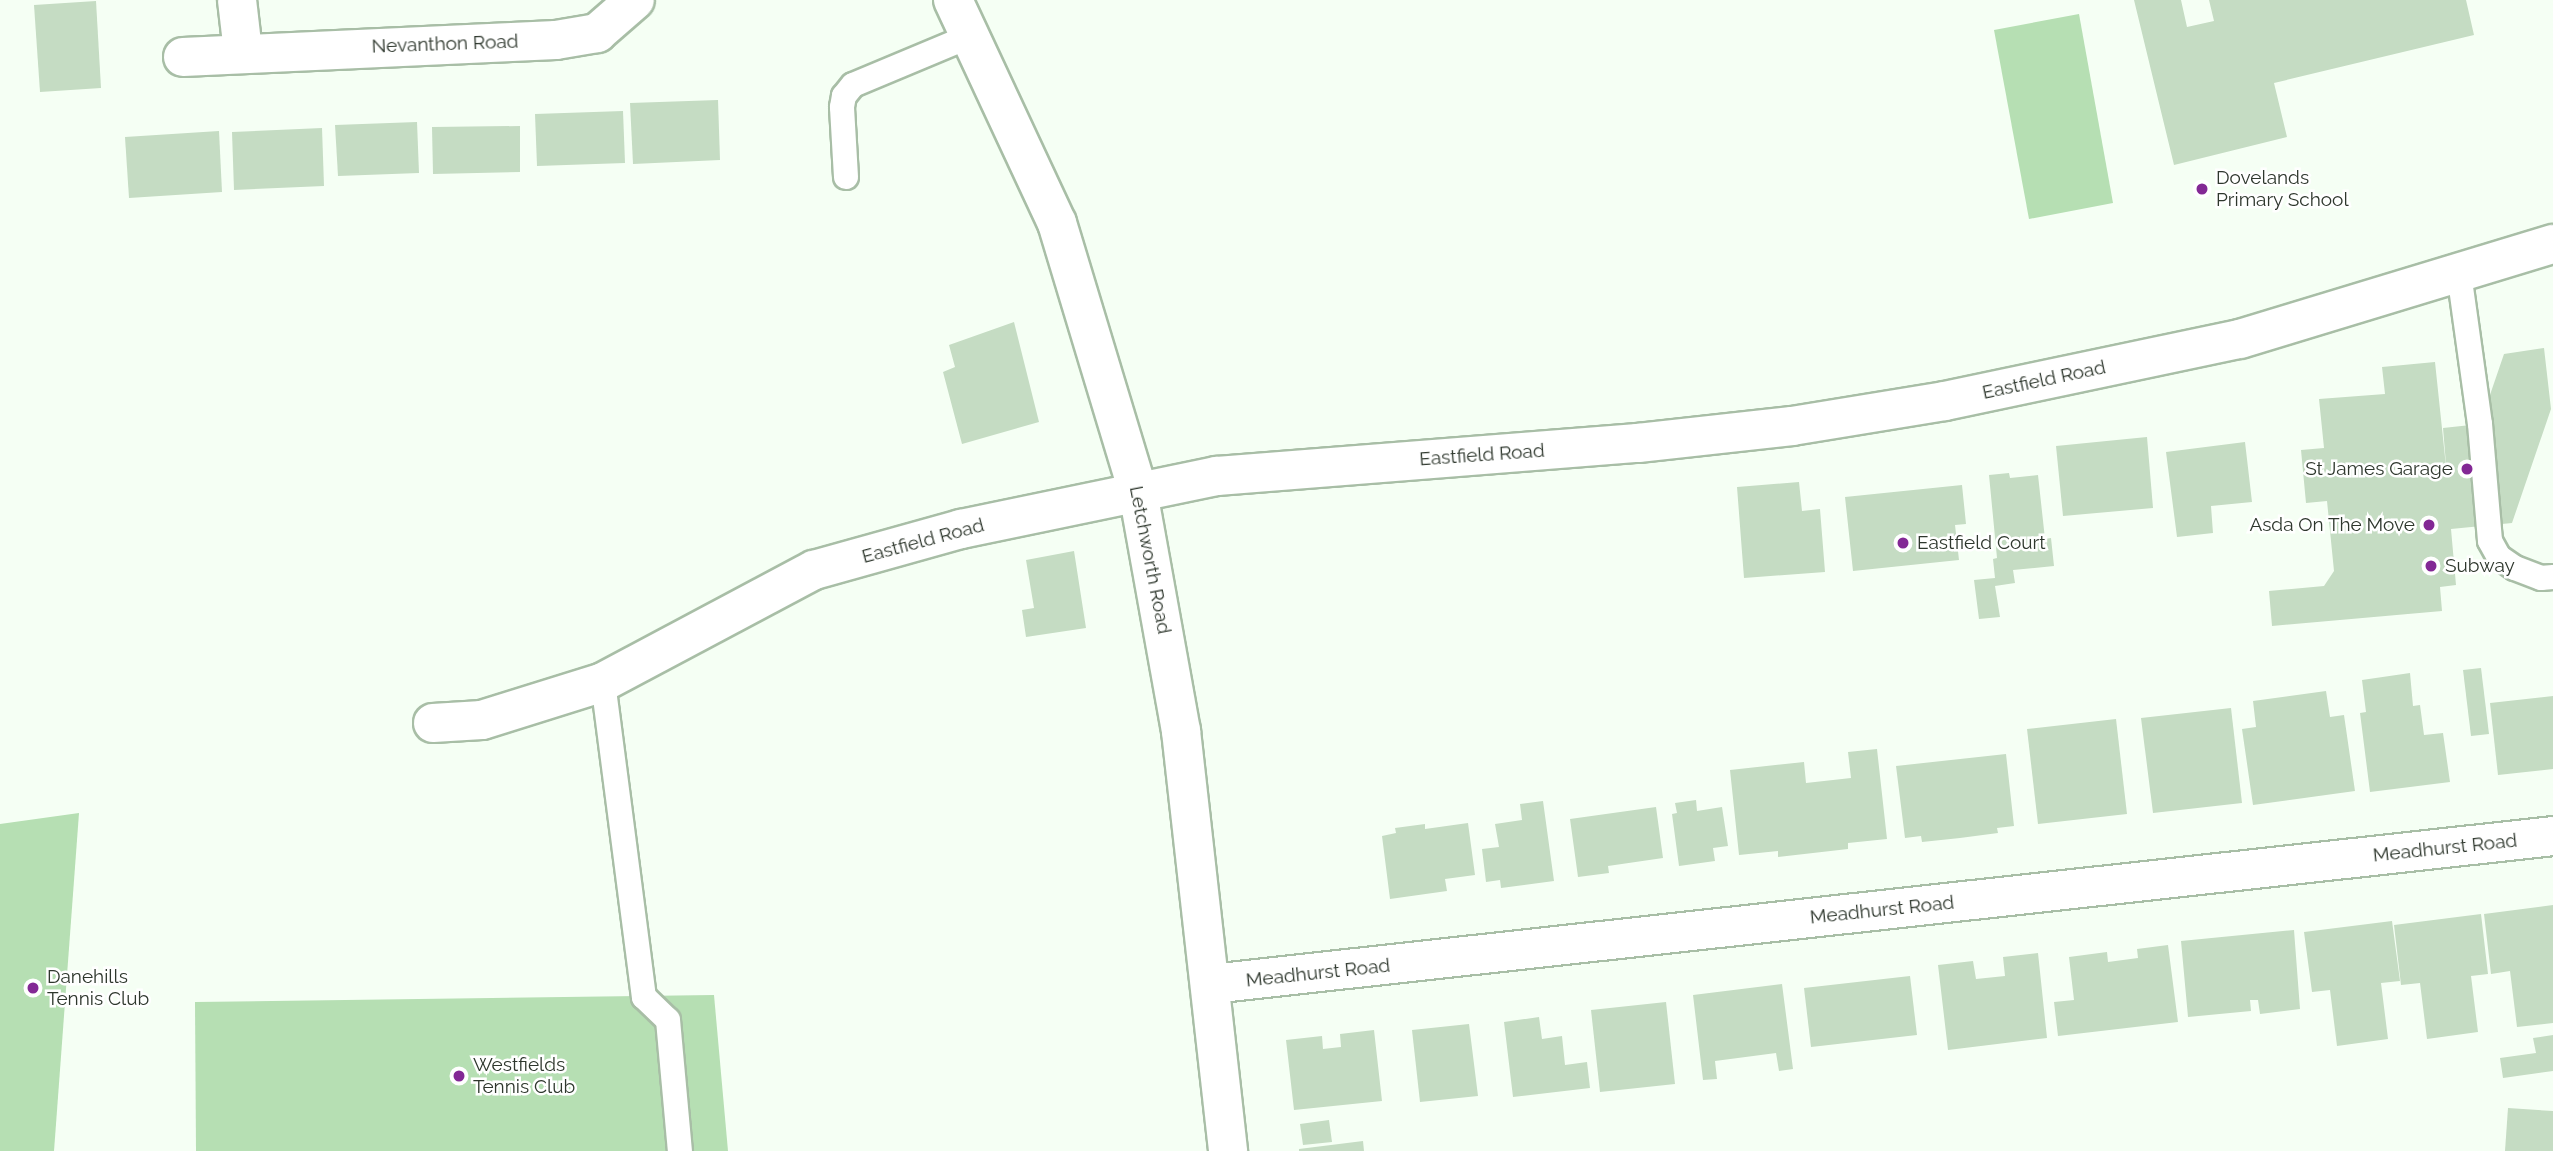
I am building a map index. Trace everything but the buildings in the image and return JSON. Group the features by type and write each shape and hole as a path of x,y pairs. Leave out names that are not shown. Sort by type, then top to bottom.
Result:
{"street":[{"path":"237,0 243,52"},
{"name":"Nevanthon Road","path":"183,57 243,52 556,40 597,33 635,0"},
{"name":"Letchworth Road","path":"953,0 1057,223 1138,492 1181,731 1228,1151"},
{"name":"Eastfield Road","path":"433,723 482,720 603,682 814,570 961,529 1217,476 1638,443 1792,426 1945,401 2240,339 2459,273 2512,254 2553,244"},
{"name":"Meadhurst Road","path":"1211,985 2553,836"}],"lane":[{"path":"846,177 842,107 844,96 852,85 970,36"},
{"path":"2459,273 2480,425 2490,541 2499,558 2515,568 2541,578 2553,577"},
{"path":"603,682 644,997 668,1020 680,1151"}],"green space":[{"path":"2079,14 2113,203 2029,219 1994,30"},
{"name":"Danehills Tennis Club","path":"79,813 54,1151 0,1151 0,824"},
{"name":"Westfields Tennis Club","path":"714,995 728,1151 196,1151 195,1002"}],"place":[{"name":"Dovelands Primary School","path":"2202,189"},
{"name":"St James Garage","path":"2467,469"},
{"name":"Asda On The Move","path":"2429,525"},
{"name":"Eastfield Court","path":"1903,543"},
{"name":"Subway","path":"2431,566"},
{"name":"Danehills Tennis Club","path":"33,988"},
{"name":"Westfields Tennis Club","path":"459,1076"}]}
